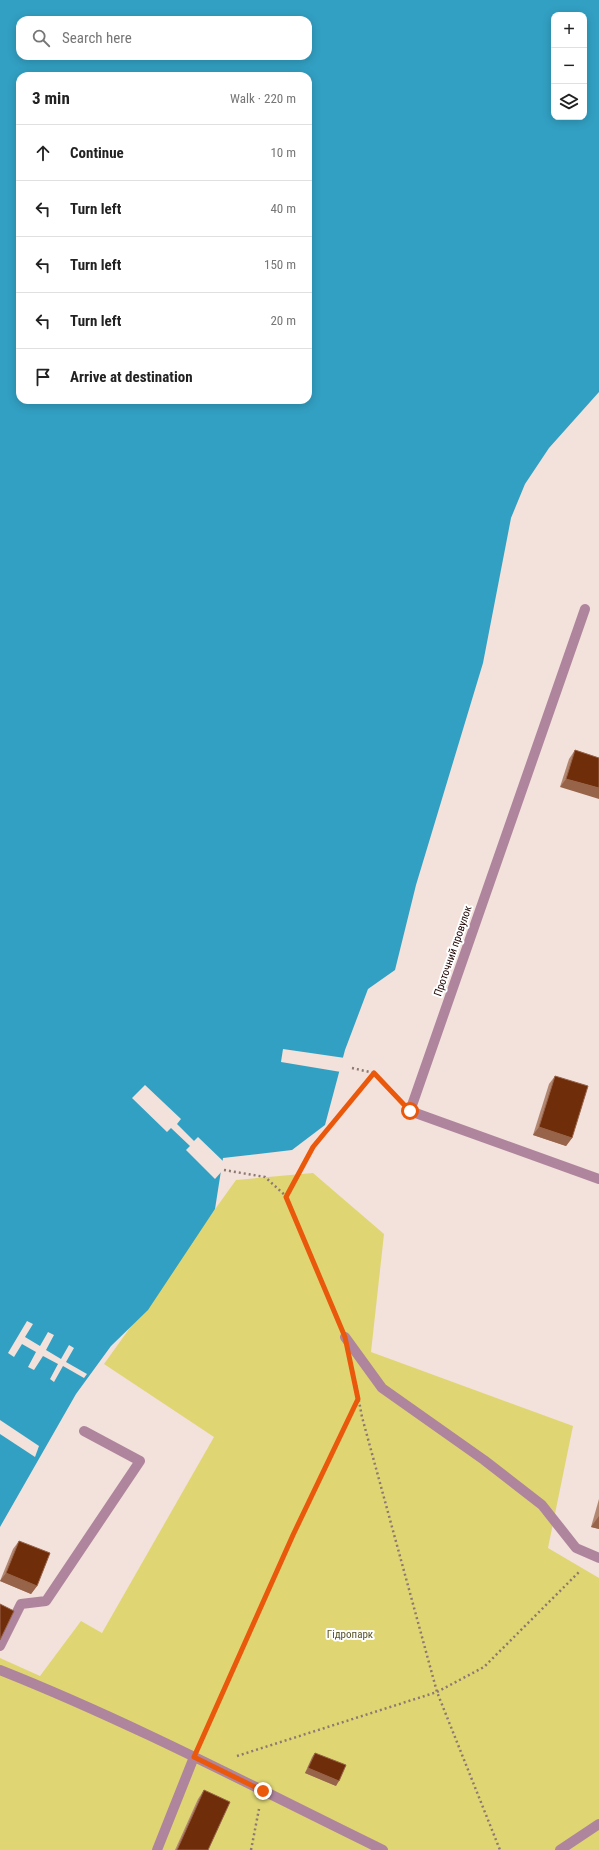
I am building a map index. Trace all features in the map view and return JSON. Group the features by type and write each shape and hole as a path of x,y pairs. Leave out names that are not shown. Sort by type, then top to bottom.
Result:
{"street":[{"name":"Проточний провулок","path":"410,1111 585,609"},
{"path":"410,1111 599,1179"},
{"path":"345,1337 382,1388 484,1460 542,1505 576,1548 597,1557"},
{"path":"0,1646 21,1604 46,1601 140,1460 84,1431"},
{"path":"0,1670 194,1757 382,1850"},
{"path":"157,1850 194,1757"},
{"path":"560,1850 599,1824"}],"path":[{"path":"352,1068 374,1073 410,1111"},
{"path":"286,1197 313,1147 374,1073"},
{"path":"224,1170 265,1177 286,1197 345,1337"},
{"path":"355,1383 358,1399 437,1692 500,1850"},
{"path":"194,1757 293,1535 358,1399"},
{"path":"210,1765 437,1692 484,1667 597,1557"},
{"path":"251,1850 263,1791"}],"green space":[{"name":"Гідропарк","path":"313,1173 384,1234 371,1352 573,1426 548,1548 599,1578 599,1850 0,1850 0,1658 40,1676 81,1621 102,1633 214,1437 104,1364 236,1180"}],"water":[{"path":"0,0 599,0 599,392 549,448 525,484 511,518 483,663 416,885 395,970 368,989 345,1050 325,1125 292,1150 223,1158 215,1209 148,1310 111,1346 76,1394 0,1527"}],"pier":[{"path":"283,1049 345,1058 341,1072 281,1062"},
{"path":"145,1085 181,1119 177,1124 194,1141 198,1137 224,1162 223,1170 215,1179 186,1150 190,1146 171,1128 167,1132 132,1098"},
{"path":"27,1321 33,1324 25,1337 40,1346 48,1332 54,1335 46,1350 61,1359 69,1345 74,1348 66,1362 87,1374 84,1378 63,1366 54,1382 50,1379 58,1364 43,1356 34,1370 28,1367 36,1352 22,1344 14,1357 8,1353"},
{"path":"0,1420 39,1446 35,1457 0,1434"}],"building":[{"path":"575,750 599,758 599,788 566,779"},
{"path":"555,1076 588,1086 572,1138 539,1127"},
{"path":"19,1541 50,1553 37,1586 6,1573"},
{"path":"0,1604 14,1611 0,1640"},
{"path":"315,1753 346,1765 339,1781 308,1768"},
{"path":"204,1790 230,1802 208,1850 177,1850"}],"route":[{"path":"263,1791 194,1757 293,1535 358,1399 345,1337 286,1197 313,1147 374,1073 410,1111"}]}
